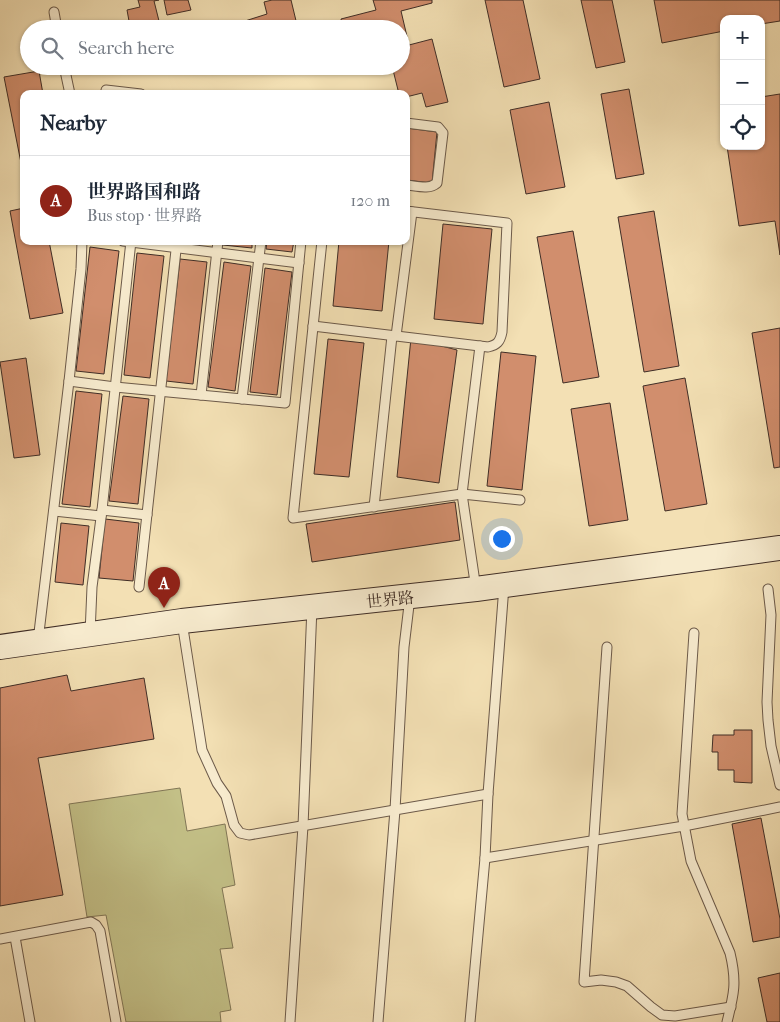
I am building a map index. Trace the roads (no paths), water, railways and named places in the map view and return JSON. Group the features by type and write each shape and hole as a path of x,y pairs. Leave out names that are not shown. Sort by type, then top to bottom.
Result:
{"street":[{"name":"世界路","path":"0,646 182,621 504,586 780,548"}],"lane":[{"path":"54,12 55,20"},
{"path":"66,75 69,90"},
{"path":"410,124 438,127 443,133 437,183 432,187 410,185"},
{"path":"313,326 488,347 495,346 500,340 507,223 410,212"},
{"path":"38,641 69,381 82,245"},
{"path":"90,634 92,587 116,387 128,245"},
{"path":"139,587 177,245 259,258 299,262"},
{"path":"201,395 217,245"},
{"path":"242,399 260,245"},
{"path":"69,381 285,403 301,245"},
{"path":"322,245 293,518 462,494 520,500"},
{"path":"374,506 405,245"},
{"path":"476,589 462,494 480,346"},
{"path":"54,511 147,514"},
{"path":"470,1022 485,858 504,586"},
{"path":"768,589 771,614 767,702 768,720 771,746 780,785"},
{"path":"378,1022 395,810 404,647 410,597"},
{"path":"290,1022 303,826 312,607"},
{"path":"182,621 202,750 226,796 234,825 240,832 249,835 488,794"},
{"path":"694,633 682,814 690,861 730,953 734,968 733,1001 727,1022"},
{"path":"607,646 584,982 601,980 627,986 662,1015 675,1016 731,1006"},
{"path":"485,858 684,826 780,807"},
{"path":"0,939 91,922 96,925 100,931 116,1022"},
{"path":"15,937 30,1022"}],"place":[{"name":"世界路国和路","path":"164,608"}]}
